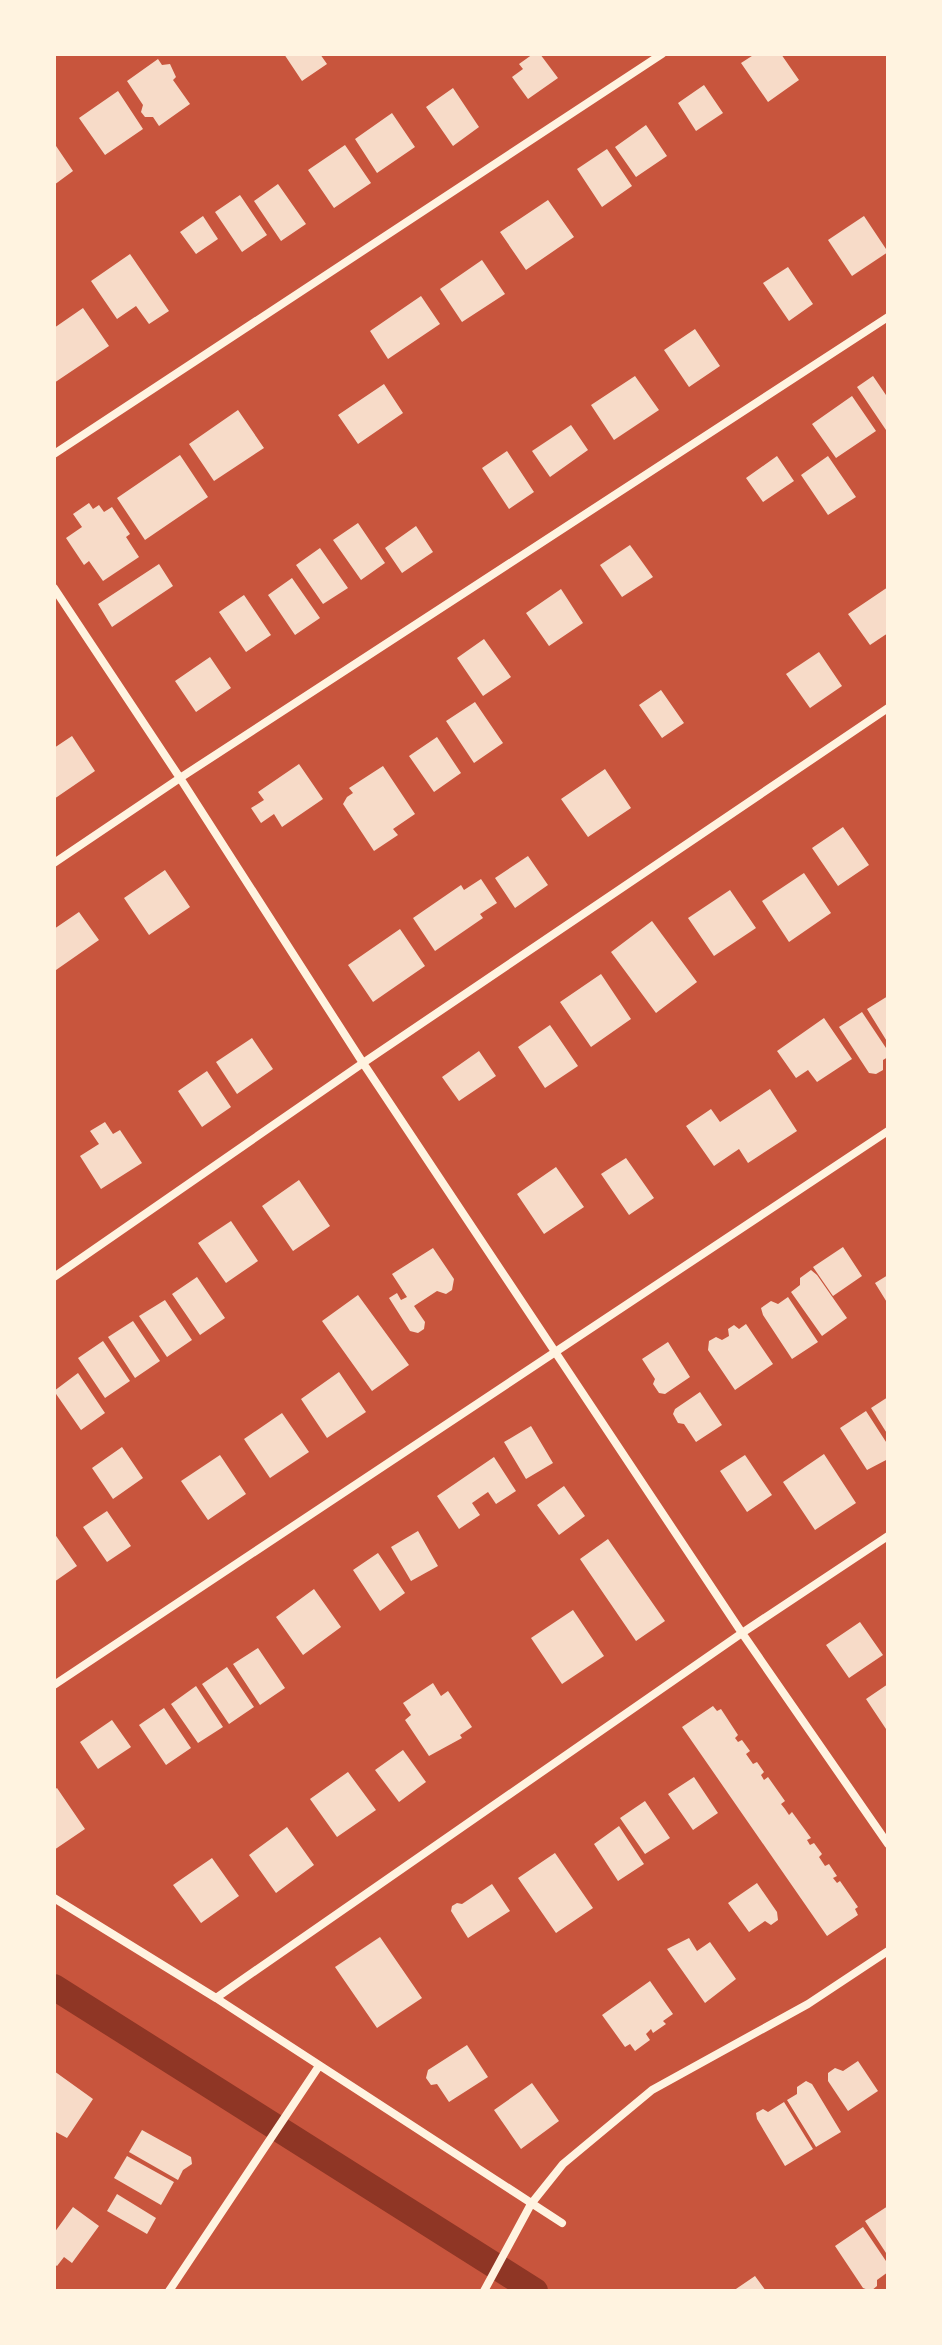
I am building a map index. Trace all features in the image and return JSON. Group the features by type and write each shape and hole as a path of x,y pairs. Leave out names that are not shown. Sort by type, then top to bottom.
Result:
{"street":[{"path":"54,454 662,54"},
{"path":"54,863 888,317"},
{"path":"54,588 363,1063 742,1633 888,1844"},
{"path":"54,1277 363,1063 888,708"},
{"path":"54,1685 888,1131"},
{"path":"216,1998 742,1633 888,1536"},
{"path":"54,1898 216,1998 562,2223"},
{"path":"484,2291 531,2204 563,2164 652,2090 808,2004 888,1951"},
{"path":"169,2291 319,2066"}],"building":[{"path":"284,54 320,54 327,64 302,81"},
{"path":"533,54 540,54 558,78 528,99 512,77 523,69 519,64"},
{"path":"755,54 781,54 799,80 768,102 741,63"},
{"path":"158,59 162,65 170,64 176,77 173,80 190,104 159,126 153,117 145,117 141,112 143,105 127,81"},
{"path":"704,85 723,113 696,131 678,103"},
{"path":"453,88 479,127 453,146 426,107"},
{"path":"118,91 143,129 105,155 79,118"},
{"path":"392,113 415,147 377,173 355,139"},
{"path":"646,125 667,156 636,177 615,147"},
{"path":"54,143 73,171 54,185"},
{"path":"345,145 371,183 334,208 308,170"},
{"path":"607,149 632,186 602,207 577,169"},
{"path":"278,184 306,224 281,241 254,201"},
{"path":"240,195 267,235 242,252 215,212"},
{"path":"548,200 574,237 526,270 500,232"},
{"path":"203,216 218,239 196,254 180,232"},
{"path":"864,216 888,252 852,276 828,240"},
{"path":"130,254 169,311 149,324 136,306 117,319 91,281"},
{"path":"482,260 505,294 462,322 440,289"},
{"path":"788,267 813,304 789,321 763,283"},
{"path":"421,296 440,324 388,359 370,331"},
{"path":"83,308 109,346 54,383 54,328"},
{"path":"695,329 720,366 689,387 664,350"},
{"path":"635,376 659,410 614,440 591,405"},
{"path":"873,376 888,398 888,433 857,387"},
{"path":"384,384 403,413 358,444 338,415"},
{"path":"852,396 876,431 836,458 812,424"},
{"path":"238,410 264,448 214,481 189,444"},
{"path":"571,425 588,450 550,477 532,451"},
{"path":"507,451 534,492 509,509 482,468"},
{"path":"180,455 208,497 145,540 117,498"},
{"path":"777,456 794,481 763,502 746,478"},
{"path":"828,456 856,497 828,515 801,475"},
{"path":"89,503 93,509 99,505 104,512 112,507 130,534 126,537 139,557 103,581 89,561 84,565 66,538 82,527 73,514"},
{"path":"358,523 385,563 361,580 333,540"},
{"path":"416,526 433,552 402,573 385,548"},
{"path":"630,545 653,577 622,597 600,565"},
{"path":"320,548 348,588 323,604 296,565"},
{"path":"159,564 173,586 112,627 98,604"},
{"path":"292,578 320,618 295,635 268,595"},
{"path":"888,587 888,633 870,645 848,614"},
{"path":"561,589 583,623 549,646 526,613"},
{"path":"244,595 271,635 246,652 219,612"},
{"path":"484,639 511,677 483,696 457,658"},
{"path":"819,652 842,686 810,708 786,674"},
{"path":"210,657 231,688 196,712 175,681"},
{"path":"661,690 684,723 662,738 639,705"},
{"path":"475,702 503,743 474,763 446,721"},
{"path":"72,736 95,771 54,799 54,748"},
{"path":"437,737 461,773 434,792 409,756"},
{"path":"299,764 323,799 282,827 274,814 261,823 251,808 264,800 258,792"},
{"path":"383,766 415,814 393,829 398,835 374,851 343,804 353,793 349,788"},
{"path":"605,769 631,808 588,837 561,799"},
{"path":"843,827 869,865 838,886 812,848"},
{"path":"528,856 548,885 515,908 495,878"},
{"path":"165,870 190,907 149,935 124,898"},
{"path":"804,873 831,913 789,942 762,901"},
{"path":"481,879 497,903 480,914 483,918 435,951 413,918 461,885 464,890"},
{"path":"730,890 756,928 714,956 688,918"},
{"path":"79,912 99,940 56,970 54,929"},
{"path":"652,921 697,982 656,1013 611,952"},
{"path":"400,929 425,966 373,1002 348,965"},
{"path":"601,974 631,1019 591,1047 560,1002"},
{"path":"888,996 888,1043 867,1009"},
{"path":"862,1012 888,1051 888,1057 883,1060 883,1070 876,1074 869,1073 839,1027"},
{"path":"824,1018 852,1059 817,1082 808,1070 796,1078 777,1051"},
{"path":"550,1025 578,1066 545,1088 518,1047"},
{"path":"252,1038 273,1069 237,1094 216,1062"},
{"path":"479,1051 496,1076 459,1101 442,1077"},
{"path":"207,1071 231,1107 202,1127 178,1091"},
{"path":"770,1089 797,1131 748,1163 739,1149 714,1166 686,1126 711,1109 720,1122"},
{"path":"105,1122 113,1134 120,1130 142,1163 101,1189 80,1156 99,1144 90,1131"},
{"path":"626,1158 654,1198 629,1215 601,1174"},
{"path":"556,1167 584,1207 544,1234 517,1194"},
{"path":"299,1180 330,1226 293,1251 262,1206"},
{"path":"231,1221 258,1261 226,1283 198,1243"},
{"path":"843,1247 862,1276 833,1296 813,1267"},
{"path":"433,1248 454,1279 452,1290 446,1294 437,1291 414,1306 425,1322 424,1329 418,1333 410,1331 389,1298 397,1293 401,1300 407,1297 392,1274"},
{"path":"811,1270 847,1318 822,1336 791,1292 800,1285 800,1278"},
{"path":"888,1275 888,1304 875,1283"},
{"path":"197,1277 225,1318 200,1335 172,1294"},
{"path":"358,1295 409,1365 372,1391 322,1321"},
{"path":"788,1297 818,1342 792,1359 761,1308 771,1301 778,1304"},
{"path":"165,1300 192,1340 167,1357 139,1316"},
{"path":"133,1321 160,1361 135,1378 108,1337"},
{"path":"746,1324 773,1364 735,1390 708,1350 709,1341 716,1337 722,1340 729,1336 728,1329 734,1325 739,1329"},
{"path":"103,1341 130,1381 105,1398 78,1358"},
{"path":"668,1342 690,1377 665,1394 659,1393 653,1384 655,1379 642,1359"},
{"path":"339,1372 366,1412 327,1438 301,1399"},
{"path":"78,1373 105,1413 81,1430 54,1391"},
{"path":"700,1392 722,1425 696,1442 673,1414 675,1409"},
{"path":"888,1397 888,1435 871,1408"},
{"path":"866,1411 888,1445 888,1459 867,1470 840,1428"},
{"path":"282,1413 309,1452 270,1478 244,1439"},
{"path":"531,1426 553,1463 526,1479 504,1442"},
{"path":"122,1447 143,1478 113,1499 92,1468"},
{"path":"824,1454 856,1503 815,1530 783,1482"},
{"path":"220,1455 246,1494 208,1520 181,1481"},
{"path":"745,1455 772,1495 747,1512 720,1471"},
{"path":"494,1457 516,1491 496,1504 488,1492 472,1503 480,1515 459,1529 437,1496"},
{"path":"564,1486 585,1516 559,1535 537,1505"},
{"path":"107,1511 131,1546 107,1562 83,1527"},
{"path":"418,1531 438,1566 411,1581 391,1547"},
{"path":"54,1533 77,1566 54,1582"},
{"path":"608,1539 665,1621 636,1641 580,1559"},
{"path":"378,1553 405,1593 380,1611 353,1570"},
{"path":"314,1589 341,1627 303,1655 276,1617"},
{"path":"573,1610 604,1656 562,1684 531,1638"},
{"path":"860,1622 883,1655 849,1678 826,1645"},
{"path":"258,1648 285,1688 260,1705 233,1664"},
{"path":"227,1667 254,1707 229,1724 202,1684"},
{"path":"433,1683 441,1696 448,1691 472,1727 460,1735 462,1738 429,1756 405,1720 411,1715 403,1703"},
{"path":"888,1684 888,1732 866,1699"},
{"path":"196,1686 223,1727 198,1743 171,1704"},
{"path":"713,1706 717,1711 721,1709 738,1735 735,1738 738,1742 742,1740 750,1751 746,1754 764,1772 761,1775 764,1780 768,1777 785,1801 781,1804 789,1815 792,1812 811,1838 807,1840 810,1845 814,1843 822,1854 819,1857 825,1866 829,1864 837,1876 833,1878 837,1883 840,1881 858,1907 855,1909 858,1915 827,1936 682,1727"},
{"path":"164,1708 191,1748 166,1765 139,1725"},
{"path":"112,1720 131,1747 98,1769 80,1742"},
{"path":"403,1750 426,1782 399,1802 375,1770"},
{"path":"348,1772 376,1810 337,1837 310,1799"},
{"path":"694,1777 718,1813 693,1830 668,1794"},
{"path":"57,1788 85,1829 54,1850 54,1790"},
{"path":"645,1801 670,1838 645,1854 620,1818"},
{"path":"619,1826 644,1864 618,1881 594,1844"},
{"path":"287,1827 314,1865 276,1893 249,1855"},
{"path":"555,1853 593,1908 556,1933 518,1878"},
{"path":"212,1858 239,1896 201,1923 173,1885"},
{"path":"757,1883 777,1912 778,1920 771,1925 765,1921 749,1932 728,1903"},
{"path":"492,1884 510,1911 468,1938 451,1911 452,1906 462,1904"},
{"path":"380,1937 422,1998 377,2028 335,1967"},
{"path":"689,1938 697,1951 710,1942 736,1979 705,2003 667,1949"},
{"path":"650,1981 673,2014 663,2021 666,2024 653,2033 651,2029 646,2034 650,2040 635,2051 630,2044 625,2047 602,2015"},
{"path":"467,2045 488,2077 449,2102 437,2084 431,2085 426,2078 428,2070"},
{"path":"858,2061 878,2091 848,2111 828,2081 828,2073 835,2068 843,2071"},
{"path":"54,2071 93,2099 67,2138 54,2131"},
{"path":"806,2081 812,2084 841,2132 816,2147 787,2100 797,2094 797,2087"},
{"path":"532,2083 559,2121 521,2149 494,2110"},
{"path":"784,2102 813,2149 785,2166 756,2113 763,2109 768,2112"},
{"path":"142,2130 191,2157 192,2164 183,2170 178,2180 129,2152"},
{"path":"127,2156 174,2182 161,2205 114,2178"},
{"path":"117,2194 156,2218 147,2234 107,2211"},
{"path":"888,2206 888,2256 865,2221"},
{"path":"73,2207 99,2226 72,2263 64,2257 57,2266 54,2264 54,2233"},
{"path":"863,2227 888,2264 888,2272 877,2280 877,2286 871,2291 863,2288 835,2246"},
{"path":"755,2276 766,2291 733,2291"}],"waterway":[{"path":"54,1987 535,2291"}]}
